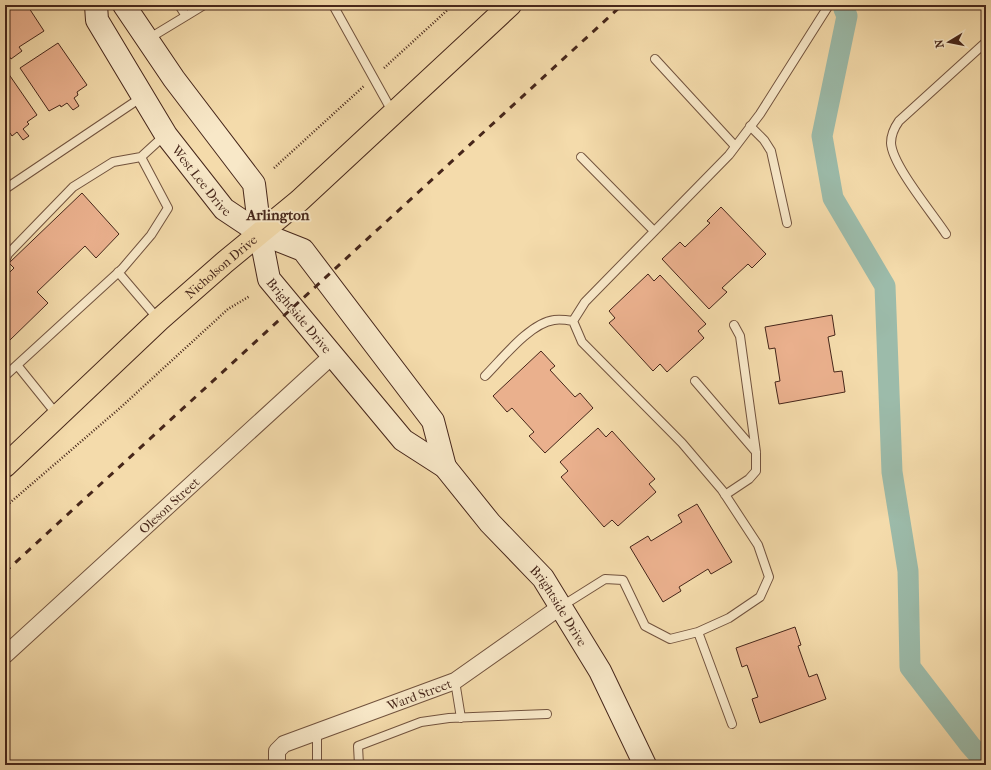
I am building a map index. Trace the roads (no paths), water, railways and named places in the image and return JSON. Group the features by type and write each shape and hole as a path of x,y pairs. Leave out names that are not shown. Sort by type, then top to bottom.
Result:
{"main road":[{"name":"West Lee Drive","path":"96,5 97,20 166,135 224,209 260,222"},
{"path":"124,5 193,106 254,184 260,222"},
{"name":"Nicholson Drive","path":"5,466 58,417 260,222 299,201 510,5"},
{"name":"Brightside Drive","path":"260,222 269,279 403,440 444,467 490,523 543,578 600,671 645,765"},
{"name":"Brightside Drive","path":"260,222 303,250 433,421 444,467"}],"street":[{"name":"Oleson Street","path":"5,655 333,355"},
{"name":"Ward Street","path":"277,765 277,752 284,744 455,681 560,607"}],"lane":[{"path":"179,5 186,16"},
{"path":"147,40 204,5"},
{"path":"333,5 394,114"},
{"path":"573,321 585,302 736,146 829,5"},
{"path":"946,234 900,166 893,153 891,144 893,130 899,120 986,42"},
{"path":"655,59 736,146"},
{"path":"5,189 142,97"},
{"path":"750,126 764,140 771,150 787,223"},
{"path":"5,261 8,254 73,187 113,162 141,157 166,135"},
{"path":"5,376 118,272 152,235 168,208 141,157"},
{"path":"581,157 654,231"},
{"path":"118,272 159,320"},
{"path":"485,376 531,331 545,322 555,319 573,321"},
{"path":"560,607 605,579 623,580 645,626 670,639 698,632 730,618 760,597 769,577 758,545 725,495 682,442 582,342 573,321"},
{"path":"725,495 749,479 756,471 756,452 740,336 734,325"},
{"path":"17,365 58,417"},
{"path":"695,381 756,452"},
{"path":"698,632 732,724"},
{"path":"455,681 461,718"},
{"path":"359,765 358,746 421,722 461,718 547,714"},
{"path":"317,731 317,765"}],"waterway":[{"path":"844,9 847,16 822,136 833,198 885,286 892,472 908,571 910,667 970,745 986,763"}],"railway":[{"path":"5,572 622,5"}],"district":[{"name":"Arlington","path":"278,215"}]}
